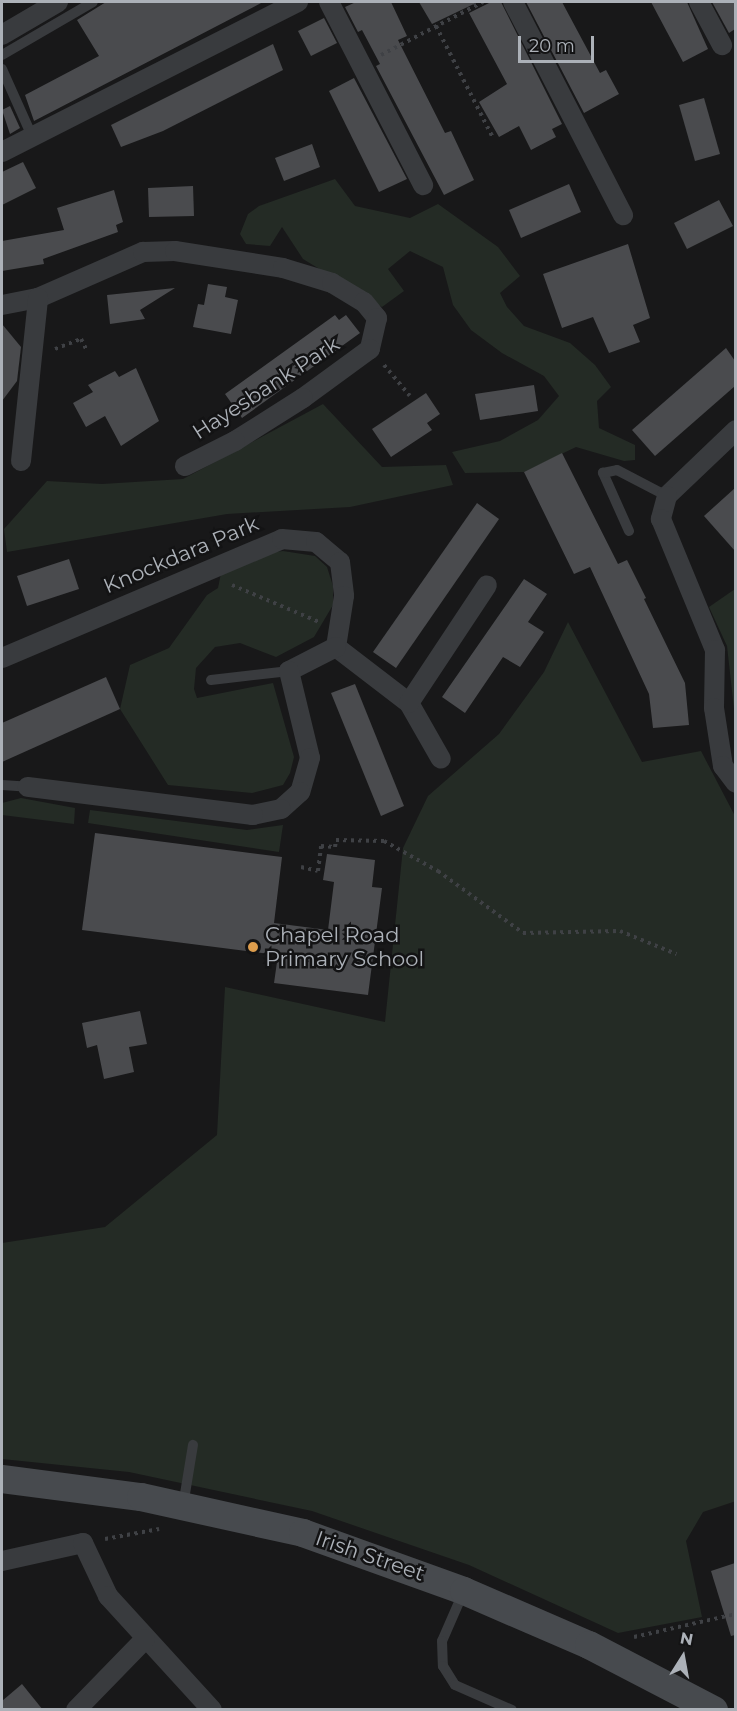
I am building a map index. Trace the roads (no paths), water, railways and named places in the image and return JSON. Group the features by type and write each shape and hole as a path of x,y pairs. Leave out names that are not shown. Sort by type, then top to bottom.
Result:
{"main road":[{"name":"Irish Street","path":"2,1479 141,1497 303,1533 464,1591 589,1645 714,1710"}],"street":[{"path":"2,35 58,2"},
{"path":"2,152 298,2"},
{"path":"329,2 423,186"},
{"path":"513,2 623,215"},
{"path":"699,2 722,45"},
{"name":"Hayesbank Park","path":"2,305 38,298 143,252 175,251 283,268 332,283 364,302 377,318 370,349 283,410 185,466"},
{"path":"21,461 38,298"},
{"path":"735,430 667,495 661,519 715,650 715,719 723,766 735,783"},
{"name":"Knockdara Park","path":"2,658 201,571 282,539 316,542 340,562 344,596 338,639"},
{"path":"409,703 487,585"},
{"path":"28,788 253,815 281,809 300,792 310,758 290,670 338,639 409,703 441,759"},
{"path":"2,1561 83,1544 108,1596 212,1710"},
{"path":"76,1710 145,1639"}],"lane":[{"path":"2,55 93,2"},
{"path":"2,69 32,136"},
{"path":"629,531 603,473 617,470 667,495"},
{"path":"211,680 290,670"},
{"path":"2,784 28,788"},
{"path":"183,1507 193,1445"},
{"path":"464,1591 442,1641 443,1666 454,1685 512,1710"}],"place":[{"name":"Chapel Road Primary School","path":"253,947"}]}
